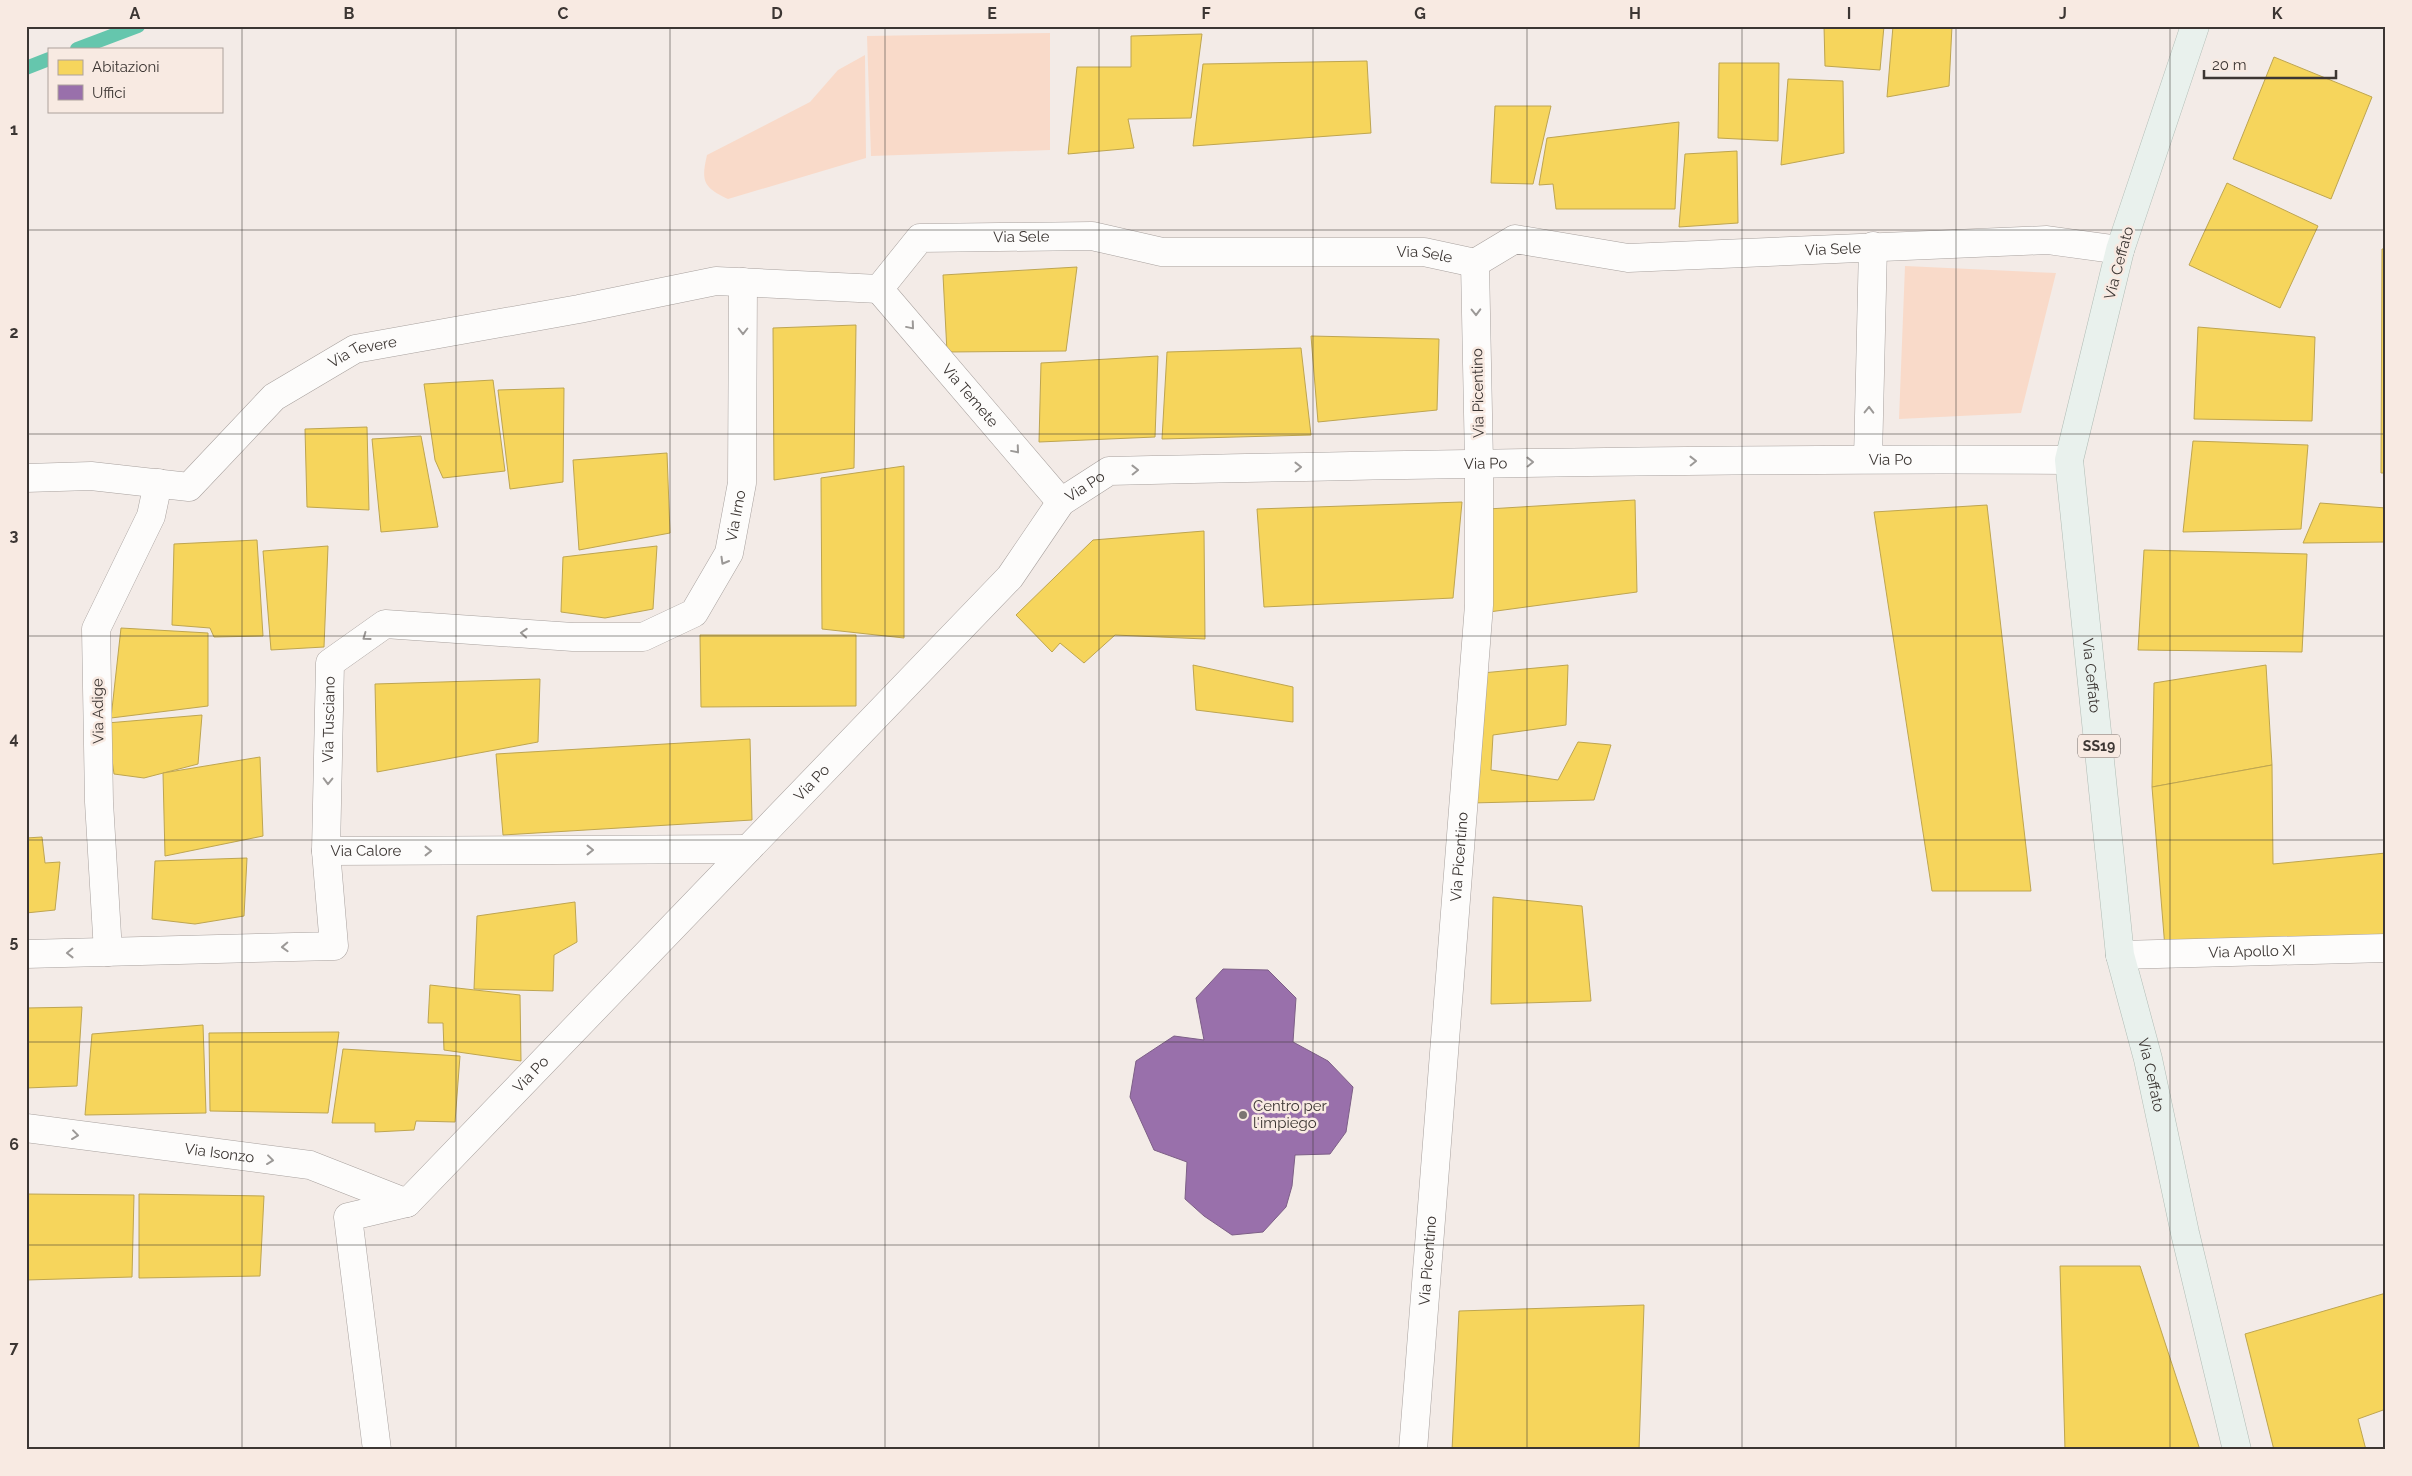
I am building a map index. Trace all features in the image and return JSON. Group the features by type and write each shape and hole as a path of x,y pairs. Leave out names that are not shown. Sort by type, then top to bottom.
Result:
{"main road":[{"name":"Via Ceffato","path":"2193,37 2120,250 2069,460 2120,954 2148,1059 2184,1233 2237,1450"}],"street":[{"name":"Via Sele","path":"879,289 920,238 1092,236 1162,252 1424,252 1475,263 1515,239 1628,258 2047,240 2120,250"},
{"path":"1868,459 1873,246"},
{"name":"Via Picentino","path":"1412,1450 1479,605 1479,463 1475,263"},
{"name":"Via Tevere","path":"26,478 91,476 189,487 274,397 355,349 579,309 716,281 743,282"},
{"path":"743,282 879,289"},
{"name":"Via Irno","path":"573,637 643,637 694,613 729,553 742,484 743,282"},
{"name":"Via Temete","path":"879,289 1061,502"},
{"name":"Via Po","path":"407,1203 1010,577 1061,502 1109,471 1479,463 1868,459 2069,460"},
{"name":"Via Adige","path":"108,952 99,802 96,629 151,516 158,483"},
{"name":"Via Tusciano","path":"326,851 330,663 385,624 573,637"},
{"name":"Via Calore","path":"26,954 334,946 326,851 748,848"},
{"name":"Via Apollo XI","path":"2120,954 2386,948"},
{"name":"Via Isonzo","path":"26,1128 310,1166 407,1203"},
{"path":"377,1450 348,1217 407,1203"}],"shaded area":[{"path":"1050,33 1050,150 871,156 867,36"},
{"path":"865,55 866,158 728,199 709,187 704,177 707,155 810,102 838,70"},
{"path":"1905,266 2056,273 2021,413 1899,419"}],"building: Abitazioni":[{"path":"1824,26 1884,26 1880,70 1825,66"},
{"path":"1893,26 1952,26 1949,86 1887,97"},
{"path":"1202,34 1191,118 1128,119 1134,148 1068,154 1077,67 1131,67 1131,36"},
{"path":"2274,57 2372,97 2331,199 2233,159"},
{"path":"1367,61 1371,133 1193,146 1203,64"},
{"path":"1719,63 1779,63 1778,141 1718,138"},
{"path":"1788,79 1843,81 1844,153 1781,165"},
{"path":"1495,106 1551,106 1533,184 1491,183"},
{"path":"1679,122 1675,209 1556,209 1553,184 1539,185 1547,138"},
{"path":"1737,151 1738,223 1679,227 1685,154"},
{"path":"2227,183 2318,226 2280,308 2189,265"},
{"path":"2382,249 2386,249 2386,473 2381,473"},
{"path":"1077,267 1066,351 947,352 943,275"},
{"path":"856,325 854,468 774,480 773,328"},
{"path":"2198,327 2315,337 2312,421 2194,419"},
{"path":"1311,336 1439,339 1437,410 1318,422"},
{"path":"1301,348 1311,435 1162,439 1167,352"},
{"path":"1158,356 1155,437 1039,442 1041,363"},
{"path":"493,380 505,471 443,478 435,460 424,384"},
{"path":"564,388 563,482 510,489 498,390"},
{"path":"367,427 369,510 307,507 305,429"},
{"path":"421,436 438,527 381,532 372,439"},
{"path":"2193,441 2308,445 2301,529 2183,532"},
{"path":"667,453 670,533 579,550 573,460"},
{"path":"904,466 904,638 822,629 821,478"},
{"path":"1635,500 1637,592 1489,612 1488,509"},
{"path":"1462,502 1453,598 1264,607 1257,509"},
{"path":"2320,503 2386,508 2386,542 2303,543"},
{"path":"1987,505 2031,891 1932,891 1874,512"},
{"path":"1204,531 1205,639 1115,635 1084,663 1060,643 1052,652 1016,615 1093,540"},
{"path":"257,540 263,636 214,637 210,628 172,625 174,544"},
{"path":"328,546 324,647 271,650 263,551"},
{"path":"657,546 653,609 605,618 561,612 563,557"},
{"path":"2144,550 2307,554 2302,652 2138,650"},
{"path":"121,628 208,633 208,706 111,718"},
{"path":"700,635 856,635 856,706 701,707"},
{"path":"1193,665 1293,687 1293,722 1196,710"},
{"path":"1568,665 1566,725 1493,735 1491,770 1558,780 1578,742 1611,745 1594,800 1471,803 1482,673"},
{"path":"2266,665 2272,765 2152,787 2154,683"},
{"path":"540,679 538,742 377,772 375,684"},
{"path":"202,715 198,764 144,778 114,774 107,723"},
{"path":"750,739 752,820 503,835 496,754"},
{"path":"260,757 263,836 165,856 163,773"},
{"path":"2272,765 2273,864 2386,853 2386,941 2165,948 2152,787"},
{"path":"42,837 45,863 60,862 55,910 26,913 26,838"},
{"path":"247,858 244,916 195,924 152,919 155,861"},
{"path":"1493,897 1582,906 1591,1001 1491,1004"},
{"path":"575,902 577,942 554,955 553,991 474,989 477,916"},
{"path":"430,985 520,995 521,1061 444,1050 443,1023 428,1023"},
{"path":"82,1007 77,1086 26,1088 26,1008"},
{"path":"203,1025 206,1113 85,1115 92,1034"},
{"path":"339,1032 328,1113 210,1111 209,1033"},
{"path":"343,1049 460,1056 455,1122 416,1121 414,1130 375,1132 375,1123 332,1123"},
{"path":"26,1194 134,1195 132,1277 26,1280"},
{"path":"139,1194 264,1196 260,1276 139,1278"},
{"path":"2060,1266 2140,1266 2200,1450 2065,1450"},
{"path":"2386,1293 2386,1409 2358,1419 2366,1450 2274,1450 2245,1334"},
{"path":"1644,1305 1639,1450 1452,1450 1459,1311"}],"building: Uffici":[{"name":"Centro per l'impiego","path":"1223,969 1268,970 1296,998 1293,1042 1328,1061 1353,1087 1346,1132 1330,1154 1295,1155 1292,1186 1286,1207 1263,1232 1232,1235 1204,1216 1185,1199 1187,1162 1154,1150 1130,1097 1136,1061 1174,1036 1204,1040 1196,998"}],"waterway":[{"path":"80,48 138,26"},
{"path":"26,68 48,59"}],"place":[{"name":"Centro per l'impiego","path":"1243,1115"}]}
